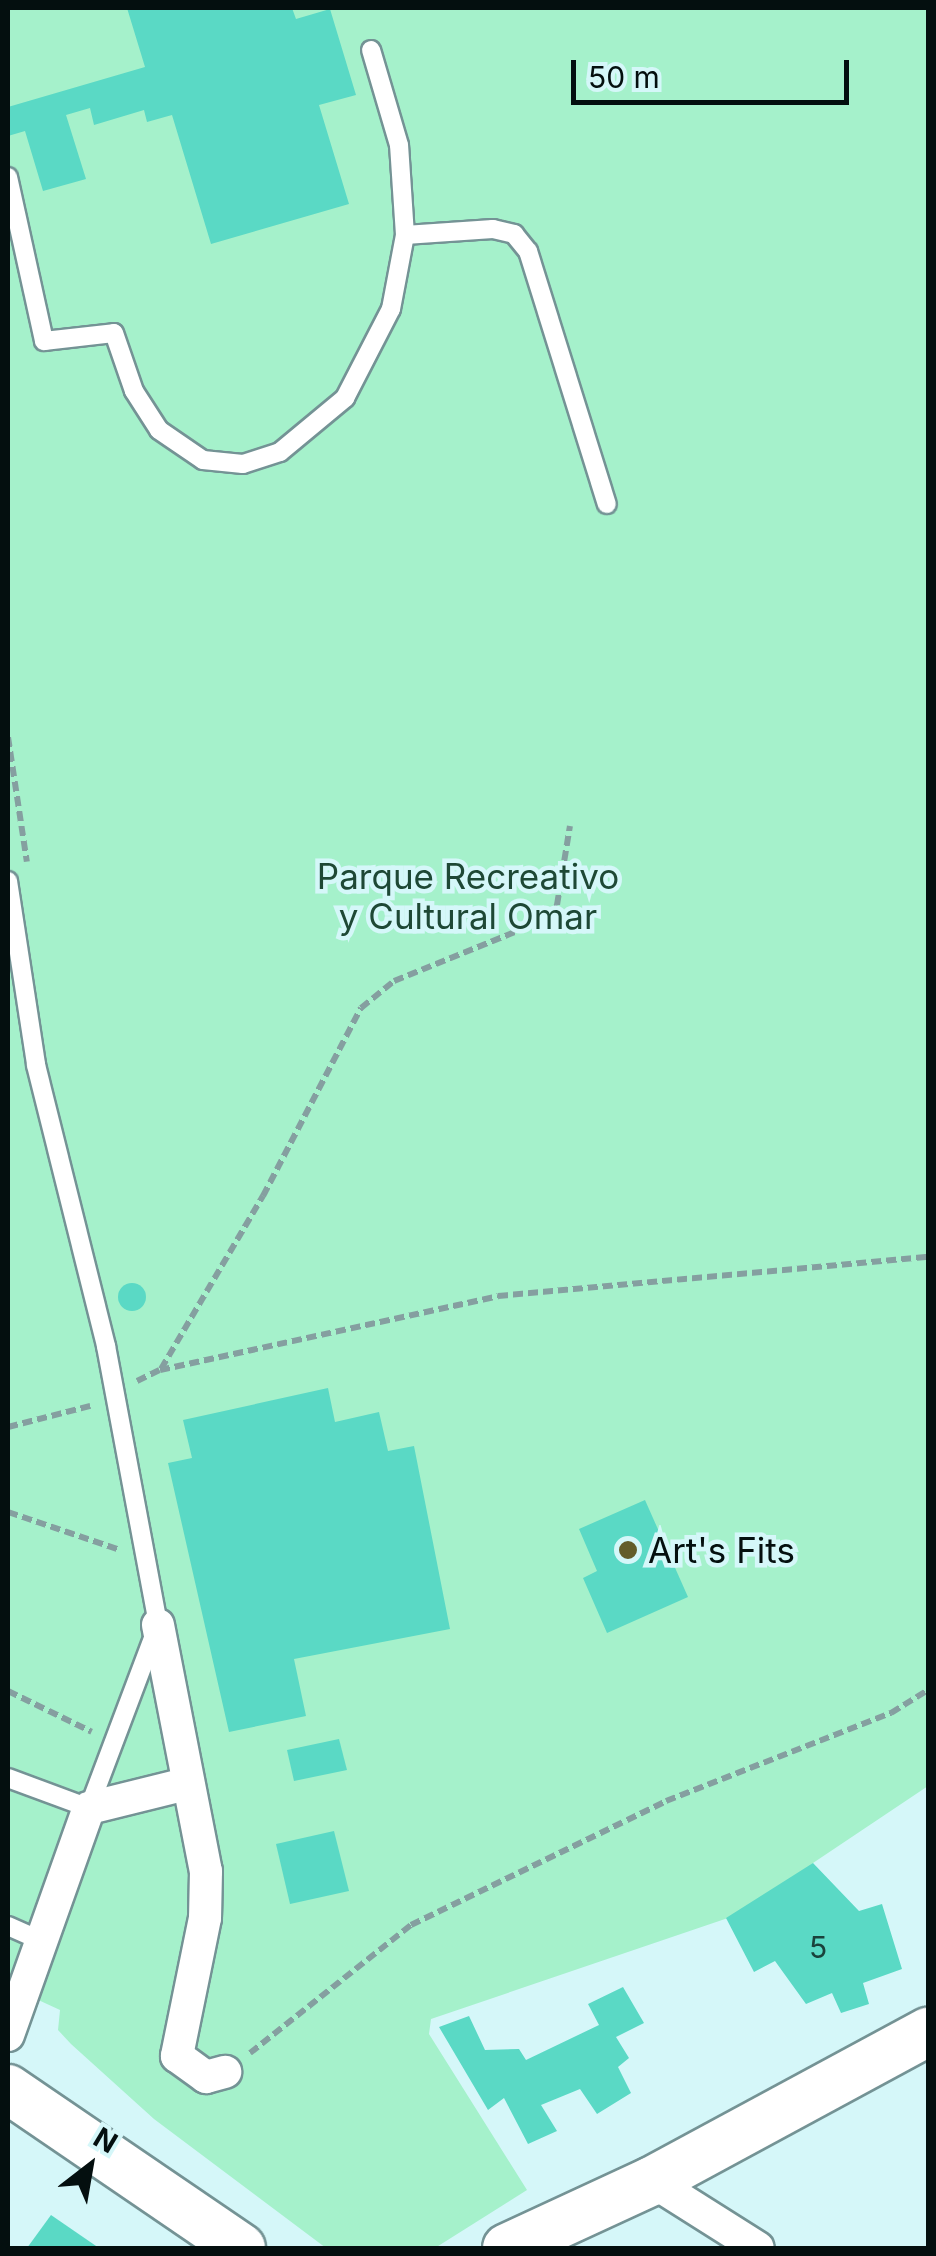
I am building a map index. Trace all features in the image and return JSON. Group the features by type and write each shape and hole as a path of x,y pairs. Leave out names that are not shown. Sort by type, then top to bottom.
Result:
{"street":[{"path":"158,1626 206,1871 205,1918 177,2056 206,2077 225,2072"},
{"path":"8,2035 89,1808 186,1784"},
{"path":"507,2248 652,2181 928,2032"},
{"path":"8,2089 240,2248"},
{"path":"652,2181 758,2248"}],"lane":[{"path":"8,177 44,341 114,332 134,391 159,430 203,460 243,464 280,452 345,398 391,309 405,236 399,145 370,50"},
{"path":"405,236 493,229 514,234 528,251 607,504"},
{"path":"8,881 36,1065 106,1346 158,1626 89,1808 8,1778"},
{"path":"8,1926 42,1941"}],"path":[{"path":"570,826 557,904 548,919 410,973 361,1008 263,1196 160,1370 498,1296 928,1257"},
{"path":"8,1426 89,1402 97,1420"},
{"path":"8,1512 127,1552 125,1538"},
{"path":"225,2072 411,1925 666,1801 891,1713 928,1690"},
{"path":"8,1691 94,1733 103,1720"}],"green space":[{"name":"Parque Recreativo y Cultural Omar","path":"8,8 928,8 928,1786 813,1863 787,1898 431,2019 429,2034 527,2190 435,2248 326,2248 154,2119 58,2030 60,2010 8,1986"}],"building":[{"path":"127,8 292,8 296,19 330,9 356,95 319,105 349,204 211,244 172,115 147,122 144,110 94,125 90,108 66,115 86,179 43,191 25,131 8,136 8,107 145,67"},
{"path":"132,1283 142,1287 146,1297 142,1307 132,1311 122,1307 118,1297 122,1287"},
{"path":"328,1388 335,1422 379,1412 388,1451 414,1446 450,1629 294,1659 306,1716 229,1732 168,1463 192,1458 183,1420"},
{"name":"Art's Fits","path":"645,1500 688,1597 607,1633 583,1578 597,1571 579,1529"},
{"path":"339,1739 347,1770 294,1781 287,1750"},
{"path":"334,1831 349,1891 290,1904 276,1844"},
{"path":"813,1863 859,1911 882,1904 902,1969 863,1983 869,2004 841,2013 832,1993 806,2004 775,1961 754,1972 726,1918"},
{"path":"623,1987 644,2023 616,2037 629,2058 618,2067 631,2093 597,2114 580,2089 541,2105 557,2131 528,2144 504,2098 488,2110 439,2027 469,2016 485,2050 519,2049 526,2060 599,2025 588,2004"},
{"path":"51,2215 99,2248 27,2248"}],"place":[{"name":"Art's Fits","path":"628,1550"}]}
